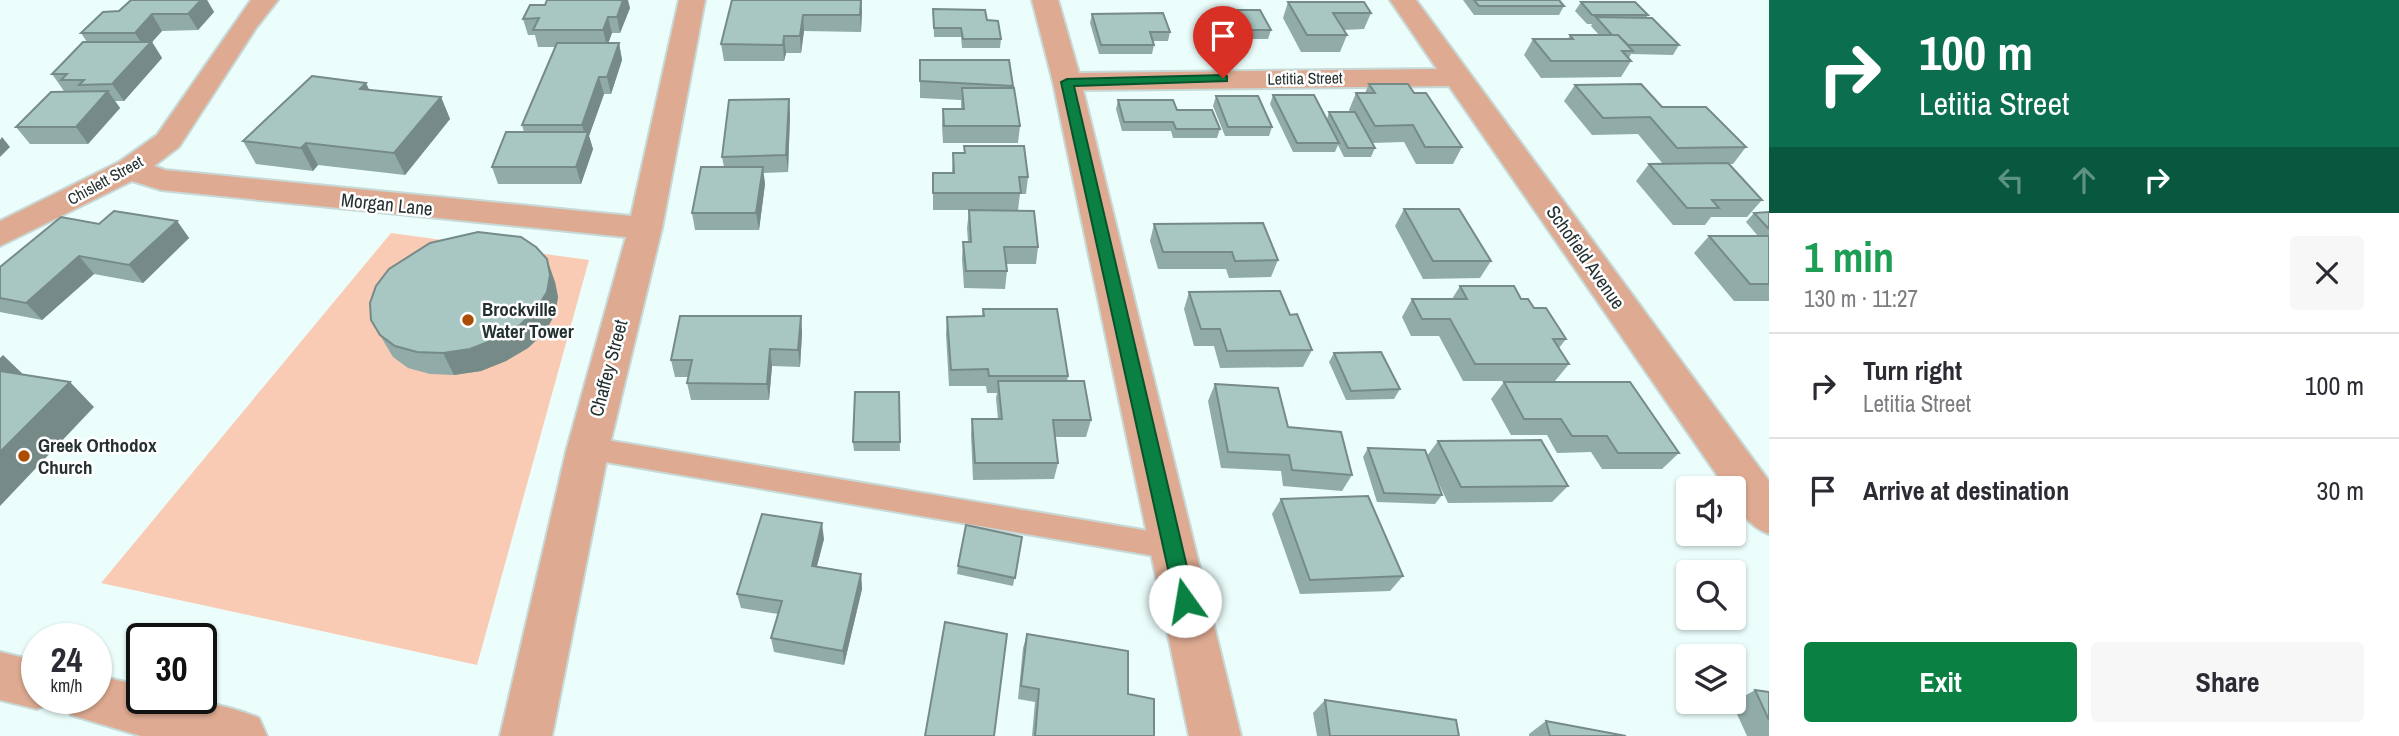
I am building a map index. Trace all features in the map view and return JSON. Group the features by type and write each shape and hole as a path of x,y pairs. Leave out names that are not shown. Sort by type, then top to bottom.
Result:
{"street":[{"name":"Chislett Street","path":"0,235 130,169 168,141 245,24 265,0"},
{"name":"Chaffey Street","path":"526,736 588,448 645,228 692,0"},
{"path":"1045,0 1067,82 1215,736"},
{"name":"Schofield Avenue","path":"1403,0 1769,515"},
{"name":"Letitia Street","path":"1067,82 1459,77"},
{"name":"Morgan Lane","path":"130,169 161,180 645,228"},
{"path":"0,676 21,681"},
{"path":"112,704 242,736"}],"lane":[{"path":"588,448 1173,547"}],"shaded area":[{"path":"391,233 589,260 477,665 101,583"}],"building":[{"path":"131,0 201,0 188,14 152,14 135,33 81,33 103,12 119,11"},
{"path":"547,0 623,0 617,17 608,17 603,30 533,30 539,18 523,19 530,5 545,5"},
{"path":"732,0 861,0 860,15 803,15 800,36 784,36 783,45 721,44"},
{"path":"1474,0 1559,0 1564,6 1479,6"},
{"path":"1288,2 1364,2 1371,13 1333,13 1347,35 1307,35"},
{"path":"1581,2 1635,2 1648,15 1592,15"},
{"path":"933,9 985,10 987,20 998,21 1001,39 963,39 961,28 934,28"},
{"path":"1213,10 1260,10 1271,30 1222,30"},
{"path":"1163,13 1170,32 1150,32 1154,45 1101,45 1092,14"},
{"path":"1596,17 1652,18 1679,45 1628,45 1618,35 1612,35"},
{"path":"1570,35 1618,35 1633,51 1622,51 1631,61 1551,61 1533,39 1573,39"},
{"path":"83,42 151,42 112,84 79,85 84,80 61,80 67,74 52,74"},
{"path":"557,43 619,43 607,77 599,77 582,125 522,125"},
{"path":"920,60 1009,60 1013,86 920,81"},
{"path":"312,76 366,83 360,89 441,97 394,153 306,143 301,148 243,141"},
{"path":"1369,84 1408,84 1414,93 1426,93 1462,147 1425,147 1413,125 1375,126 1356,93 1375,93"},
{"path":"1641,84 1662,107 1706,107 1746,147 1677,148 1650,117 1603,118 1575,85"},
{"path":"962,88 1014,88 1020,126 944,126 943,109 964,109"},
{"path":"108,91 76,127 16,127 51,92"},
{"path":"1273,95 1314,95 1339,143 1297,143"},
{"path":"1216,96 1258,96 1272,127 1228,127"},
{"path":"789,99 786,155 722,157 729,100"},
{"path":"1118,100 1173,100 1177,110 1212,110 1220,129 1176,129 1173,122 1124,122"},
{"path":"1329,112 1355,112 1375,148 1348,148"},
{"path":"506,132 588,132 576,167 492,167"},
{"path":"964,146 1024,146 1028,177 1019,177 1021,193 933,193 933,173 954,173 953,153 965,153"},
{"path":"1728,163 1762,200 1712,200 1719,208 1687,208 1649,164"},
{"path":"701,167 763,167 756,213 692,213"},
{"path":"1404,209 1459,209 1491,261 1433,261"},
{"path":"969,210 1034,211 1038,247 1004,247 1007,271 966,271 963,242 971,242"},
{"path":"114,211 177,221 129,265 79,256 26,303 0,298 0,267 61,217 99,224"},
{"path":"1769,212 1769,229 1754,213"},
{"path":"1263,223 1278,260 1235,261 1232,252 1163,252 1154,224"},
{"name":"Brockville Water Tower","path":"478,232 521,237 547,259 550,275 547,292 536,309 519,326 470,349 443,353 417,352 395,346 380,335 371,320 370,303 376,286 389,269 430,243"},
{"path":"1709,236 1769,236 1769,284 1750,284"},
{"path":"1460,286 1514,286 1521,299 1528,299 1534,308 1546,308 1566,339 1553,339 1569,364 1475,364 1450,319 1422,319 1412,299 1467,299"},
{"path":"1280,291 1290,315 1297,314 1312,350 1227,351 1220,329 1201,329 1189,292"},
{"path":"983,309 1057,309 1068,376 989,376 988,369 951,370 947,317 984,316"},
{"path":"680,316 801,316 798,350 770,349 767,384 687,383 692,360 671,360"},
{"path":"1381,352 1400,389 1351,391 1334,353"},
{"path":"0,371 70,382 0,452"},
{"path":"998,381 1084,381 1091,420 1053,420 1058,463 975,463 972,419 1002,419"},
{"path":"1504,382 1630,382 1679,453 1618,453 1607,436 1572,436 1561,419 1524,419"},
{"path":"1215,384 1278,388 1288,427 1341,432 1352,475 1292,470 1289,455 1228,452"},
{"path":"855,392 899,392 900,442 853,442"},
{"path":"1541,440 1568,486 1461,487 1438,441"},
{"path":"1368,448 1425,450 1442,495 1384,493"},
{"path":"1368,496 1403,576 1310,580 1281,499"},
{"path":"762,514 822,523 812,566 861,574 843,651 771,638 782,601 737,594"},
{"path":"966,525 1022,537 1015,578 958,566"},
{"path":"945,622 1007,634 994,736 925,736"},
{"path":"1027,634 1128,651 1128,694 1154,699 1154,736 1035,736 1039,689 1021,686"},
{"path":"1755,690 1769,692 1769,720"},
{"path":"1325,700 1456,720 1459,736 1330,736"},
{"path":"1546,721 1626,736 1550,736"}],"place":[{"name":"Brockville Water Tower","path":"468,320"},
{"name":"Greek Orthodox Church","path":"24,456"}],"route":[{"path":"1185,601 1067,82 1223,78"}]}
